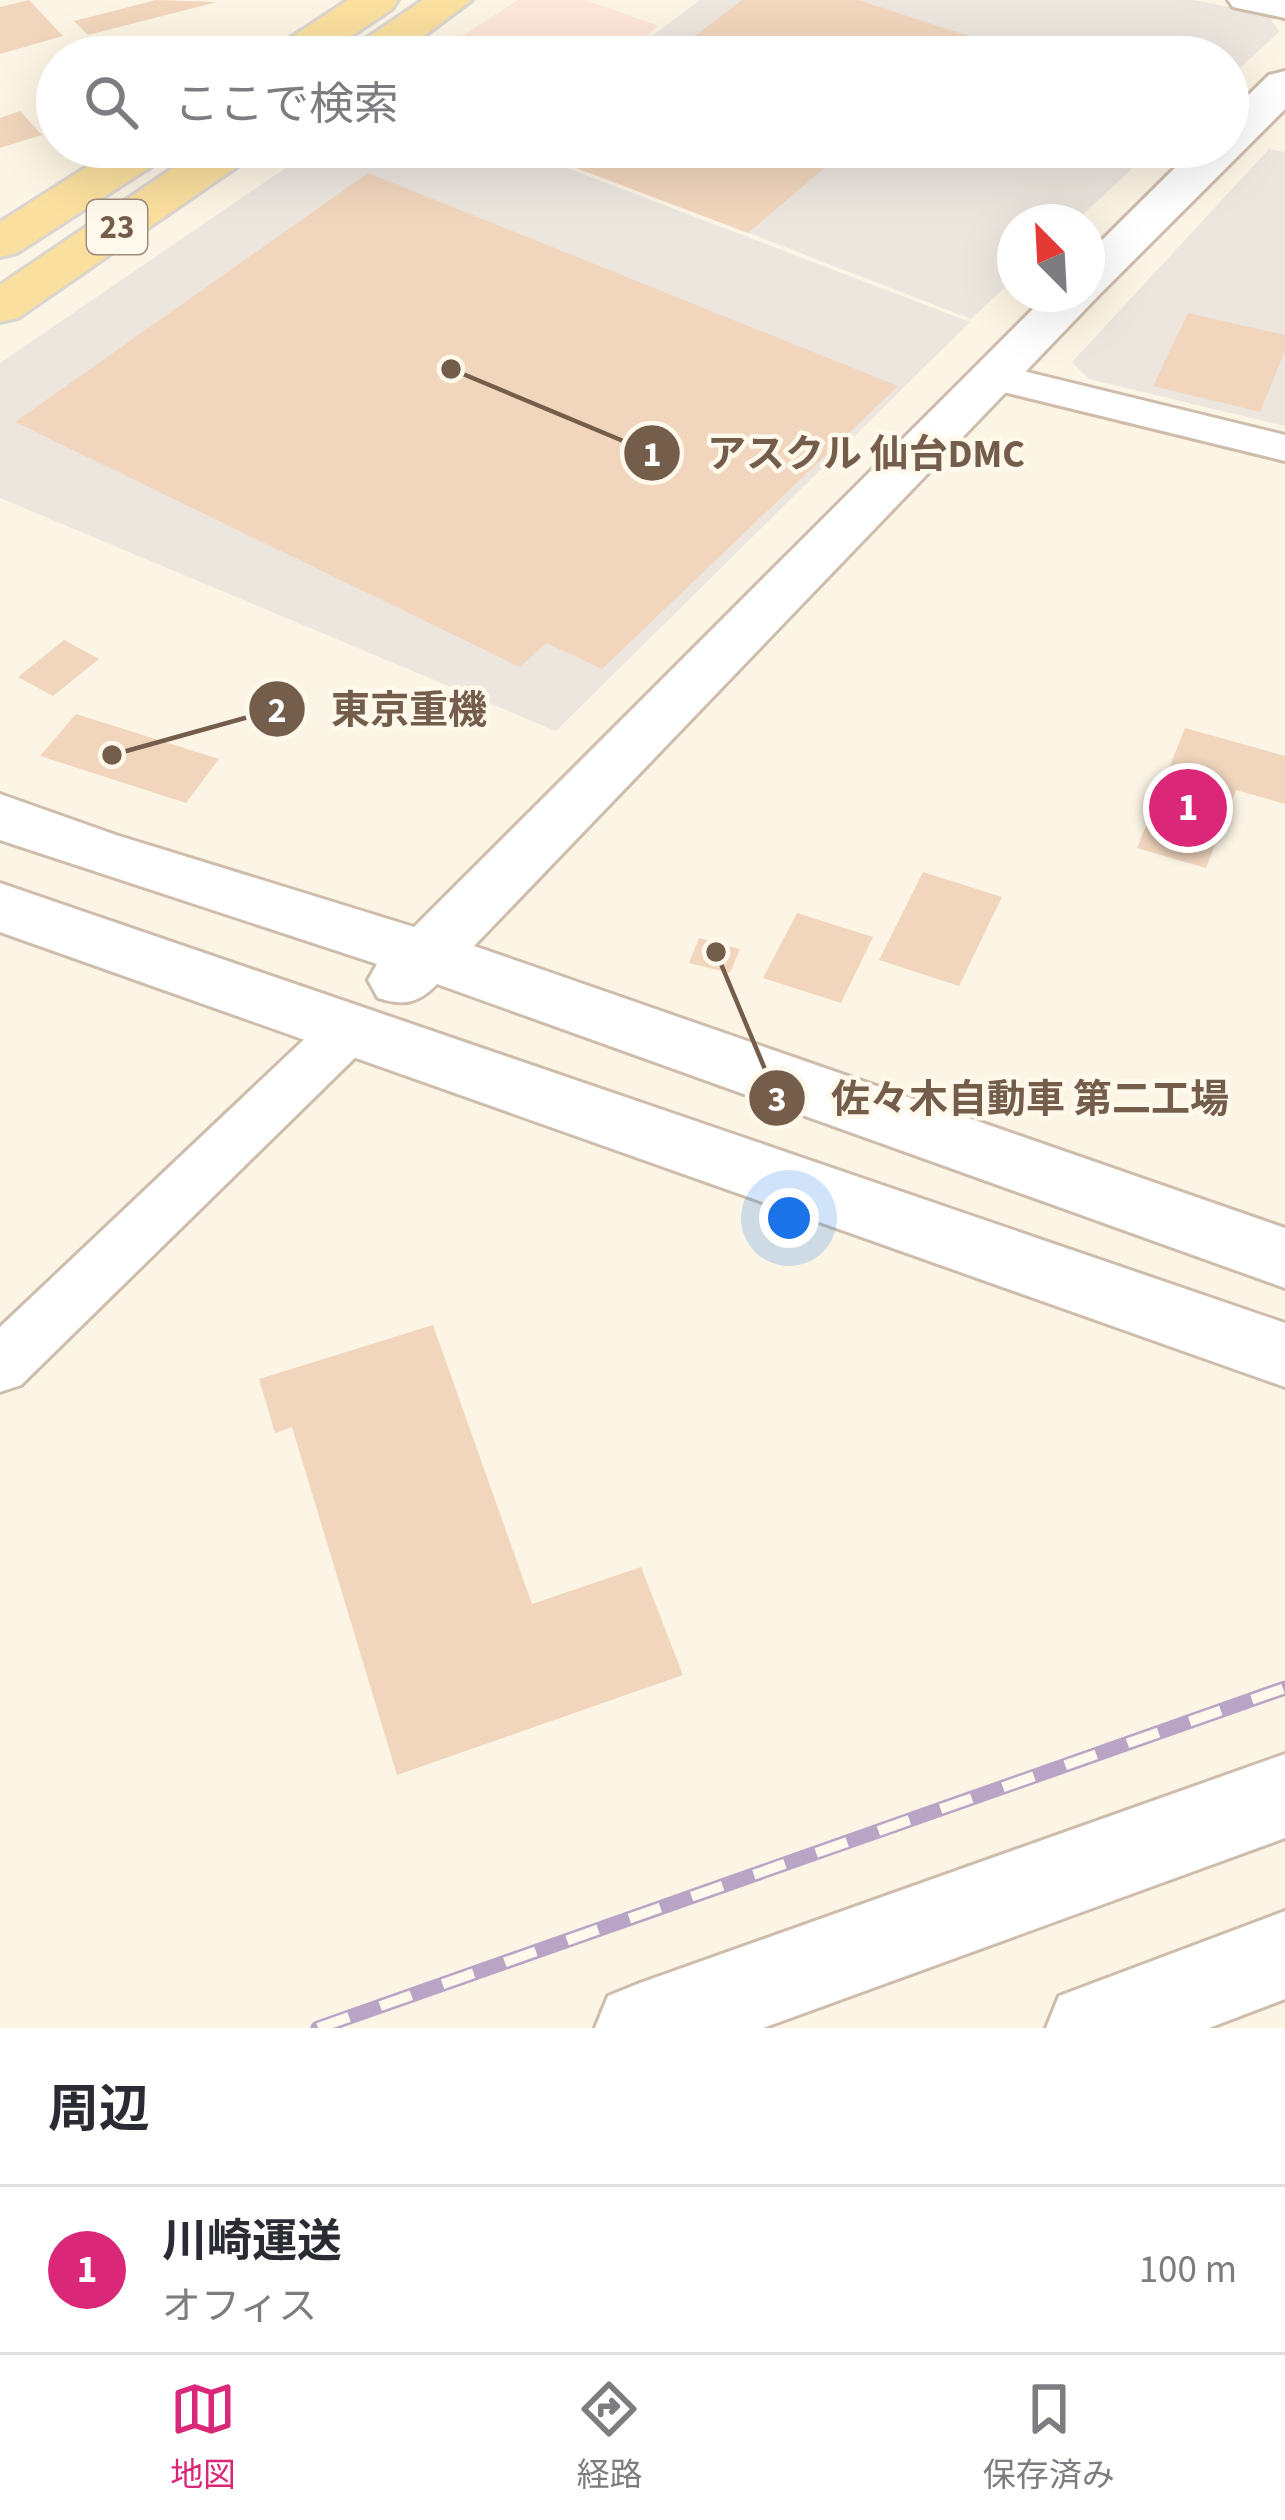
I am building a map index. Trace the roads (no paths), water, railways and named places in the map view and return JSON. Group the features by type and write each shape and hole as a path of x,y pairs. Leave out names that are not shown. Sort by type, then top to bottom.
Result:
{"main road":[{"path":"322,36 377,0"},
{"path":"398,36 451,0"},
{"name":"23","path":"0,243 117,168"},
{"name":"23","path":"0,307 204,168"}],"street":[{"path":"1245,0 1285,8"},
{"path":"1249,120 1285,84"},
{"path":"1105,265 1201,168"},
{"path":"0,1366 427,955 1058,312"},
{"path":"994,377 1285,448"},
{"path":"0,815 94,851 427,955 1285,1258"},
{"path":"0,907 1285,1355"},
{"path":"640,2028 1285,1796"},
{"path":"1090,2028 1285,1955"}],"railway":[{"path":"318,2028 1285,1688"}],"place":[{"name":"アスクル 仙台DMC","path":"451,369"},
{"name":"東京重機","path":"112,755"},
{"name":"川崎運送","path":"1188,808"},
{"name":"佐々木自動車 第二工場","path":"716,952"}]}
